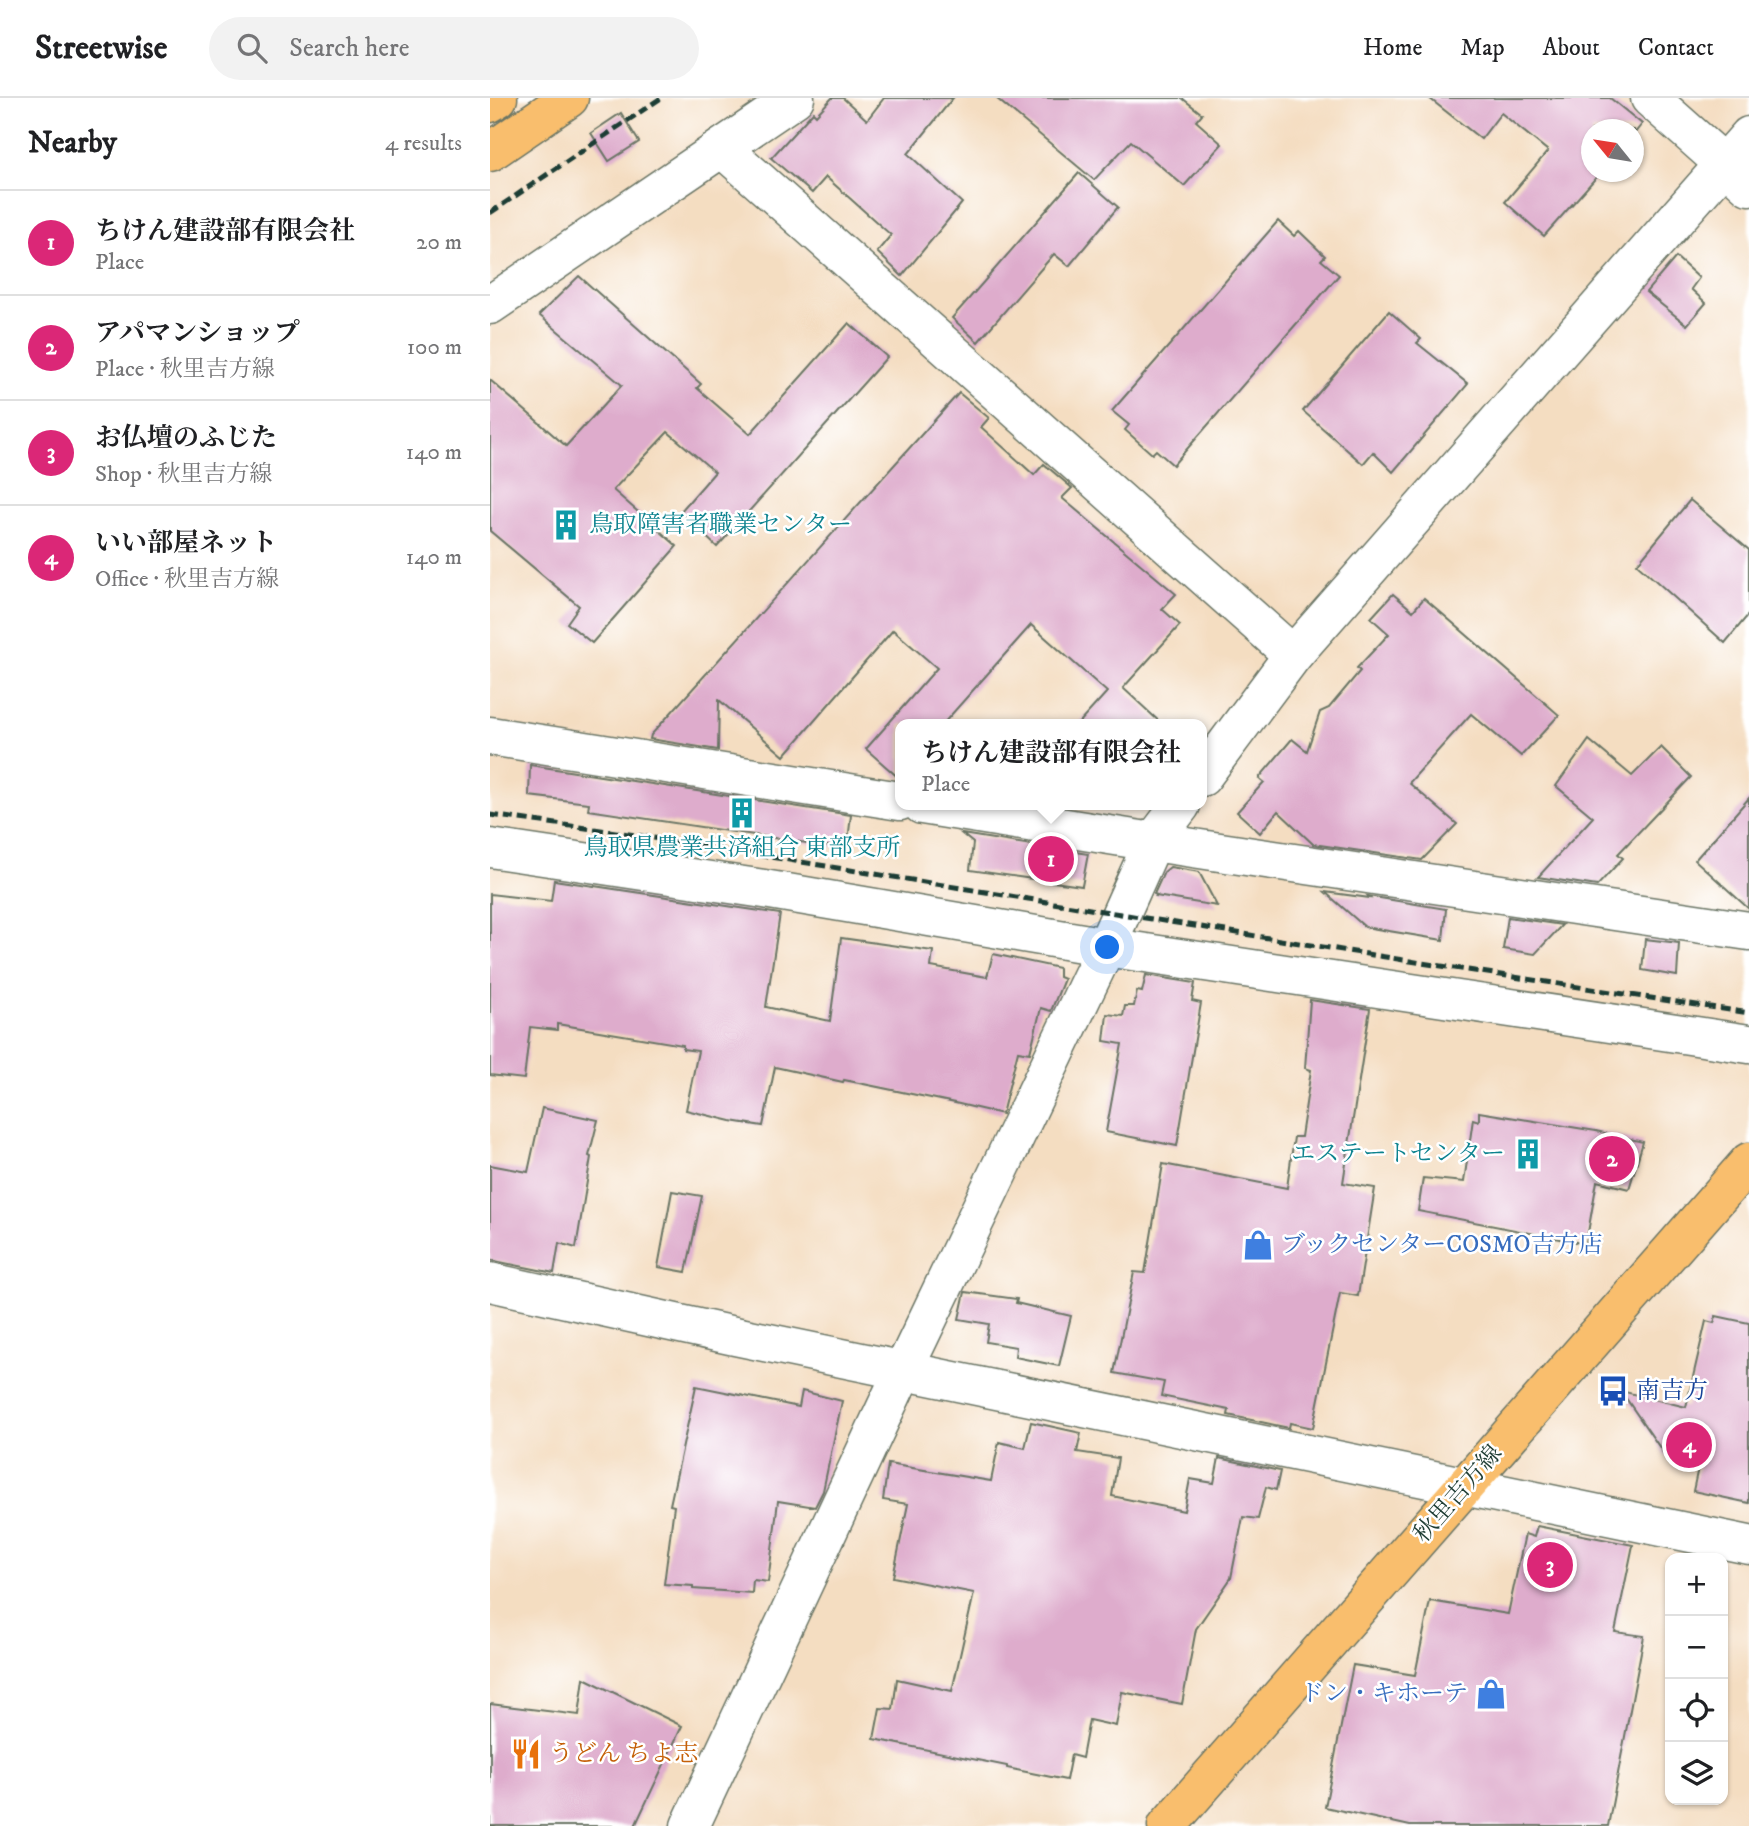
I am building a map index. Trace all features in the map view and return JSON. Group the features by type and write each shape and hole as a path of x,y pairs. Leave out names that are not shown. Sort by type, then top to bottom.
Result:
{"main road":[{"path":"490,103 498,98"},
{"path":"490,152 569,98"},
{"name":"秋里吉方線","path":"1167,1826 1749,1162"}],"street":[{"path":"490,305 795,98"},
{"path":"1650,98 1736,175"},
{"path":"1207,770 1293,655 1736,175 1749,135"},
{"path":"722,148 1293,655"},
{"path":"490,736 895,800"},
{"path":"953,810 1749,931"},
{"path":"690,1826 1106,947 1153,842 1177,810"},
{"path":"490,848 764,888 1106,947 1749,1044"},
{"path":"490,1282 730,1335 1749,1545"}],"building":[{"path":"832,98 843,98 867,120 884,98 953,98 908,154 962,203 902,276 877,252 891,235 826,177 812,193 771,158 813,112 816,115"},
{"path":"996,98 1182,98 1202,114 1196,121 1222,144 1184,186 1131,141 1094,180"},
{"path":"1429,98 1610,98 1636,119 1581,119 1581,182 1592,182 1544,236 1505,202 1548,151 1501,113 1481,139"},
{"path":"621,113 639,142 609,161 591,133"},
{"path":"1079,173 1118,207 1069,266 1054,254 978,342 952,318"},
{"path":"1278,221 1294,236 1299,231 1325,256 1321,260 1339,275 1173,465 1156,450 1152,454 1125,430 1129,425 1112,411"},
{"path":"1676,257 1699,278 1691,289 1706,303 1687,325 1646,292"},
{"path":"579,276 701,384 697,388 750,434 849,323 887,357 717,547 680,512 715,472 668,432 613,490 677,546 592,643 567,623 579,606 490,531 490,380 566,446 622,385 539,315"},
{"path":"1389,311 1421,339 1417,343 1468,384 1393,472 1373,452 1363,464 1303,411"},
{"path":"959,393 989,418 981,427 1034,475 1044,464 1072,488 1062,498 1176,594 1162,609 1180,625 1123,688 1157,719 1083,719 1107,692 1031,625 947,719 895,719 895,775 866,749 937,668 893,630 784,756 719,700 718,750 650,739"},
{"path":"1690,500 1749,550 1749,614 1725,643 1637,564"},
{"path":"1393,594 1413,611 1424,598 1559,715 1521,756 1471,714 1409,783 1457,824 1422,860 1313,844 1278,811 1260,833 1237,812 1264,782 1259,778 1292,739 1307,751 1320,712 1329,708 1360,671 1357,668 1389,634 1371,618"},
{"path":"1589,740 1632,776 1661,747 1691,777 1618,854 1623,858 1597,886 1538,877 1593,817 1556,786"},
{"name":"鳥取県農業共済組合 東部支所","path":"530,765 851,815 847,849 588,810 589,803 529,796"},
{"path":"1749,798 1749,909 1695,860"},
{"path":"962,834 1088,854 1082,886 970,870 973,843"},
{"path":"1170,867 1199,872 1217,906 1156,896 1154,894 1164,872"},
{"path":"554,880 780,914 766,1007 830,1021 841,938 933,951 931,967 987,977 993,954 1059,968 1059,977 1064,979 1051,1011 1041,1008 1030,1053 1018,1051 1002,1114 775,1067 763,1126 731,1121 686,1110 698,1051 683,1049 683,1045 557,1024 557,1030 530,1027 524,1079 490,1075 490,894 551,901"},
{"path":"1325,892 1446,909 1443,940 1365,927"},
{"path":"1508,917 1562,925 1535,954 1503,949"},
{"path":"1645,939 1679,943 1677,976 1642,970"},
{"path":"1146,975 1195,983 1192,1001 1201,1003 1177,1146 1106,1132 1122,1044 1104,1041 1107,1014 1123,1016 1125,1006 1134,1006 1137,991 1142,992"},
{"path":"1310,1000 1370,1009 1343,1183 1375,1188 1358,1296 1340,1293 1313,1428 1290,1423 1289,1428 1228,1415 1229,1410 1161,1396 1164,1382 1114,1373 1134,1272 1145,1273 1163,1164 1287,1188 1294,1137 1301,1137 1311,1070 1305,1068"},
{"path":"542,1108 598,1120 589,1156 591,1157 576,1248 559,1243 554,1273 490,1260 490,1165 528,1172"},
{"name":"エステートセンター","path":"1479,1112 1596,1131 1643,1142 1629,1189 1597,1181 1586,1244 1418,1211 1423,1178 1464,1182 1473,1119 1479,1121"},
{"path":"672,1191 702,1196 686,1272 658,1267"},
{"path":"965,1292 1017,1299 1016,1303 1071,1316 1059,1366 1015,1357 1016,1347 986,1342 989,1324 959,1319"},
{"path":"1716,1316 1749,1323 1749,1503 1693,1491 1699,1463 1665,1455 1621,1391 1686,1407 1706,1321 1714,1323"},
{"path":"696,1386 799,1407 802,1391 842,1401 823,1491 815,1507 778,1501 768,1582 753,1580 752,1593 664,1584 674,1506 670,1505"},
{"path":"1031,1422 1081,1433 1077,1452 1118,1458 1112,1496 1184,1511 1190,1479 1214,1483 1219,1458 1280,1471 1276,1490 1266,1487 1258,1519 1243,1517 1231,1578 1196,1629 1182,1704 1122,1692 1116,1726 1089,1720 1082,1758 1071,1755 1066,1780 874,1739 880,1708 893,1709 897,1679 952,1691 974,1593 893,1577 908,1504 883,1500 888,1464 991,1481 999,1442 1025,1448"},
{"name":"ドン・キホーテ","path":"1537,1526 1633,1545 1615,1632 1644,1636 1608,1826 1410,1826 1325,1807 1353,1665 1415,1675 1430,1601 1508,1614 1525,1534 1534,1537"},
{"path":"584,1678 682,1726 635,1826 490,1826 490,1704 579,1715"}],"railway":[{"path":"490,213 661,98"},
{"path":"490,815 623,833 1422,963 1749,1013"}],"place":[{"name":"鳥取障害者職業センター","path":"566,525"},
{"name":"鳥取県農業共済組合 東部支所","path":"742,813"},
{"name":"ちけん建設部有限会社","path":"1051,859"},
{"name":"エステートセンター","path":"1528,1154"},
{"name":"アパマンショップ","path":"1612,1159"},
{"name":"ブックセンターCOSMO吉方店","path":"1258,1245"},
{"name":"南吉方","path":"1613,1391"},
{"name":"いい部屋ネット","path":"1689,1445"},
{"name":"お仏壇のふじた","path":"1550,1565"},
{"name":"ドン・キホーテ","path":"1491,1694"},
{"name":"うどん ちよ志","path":"526,1754"}]}
